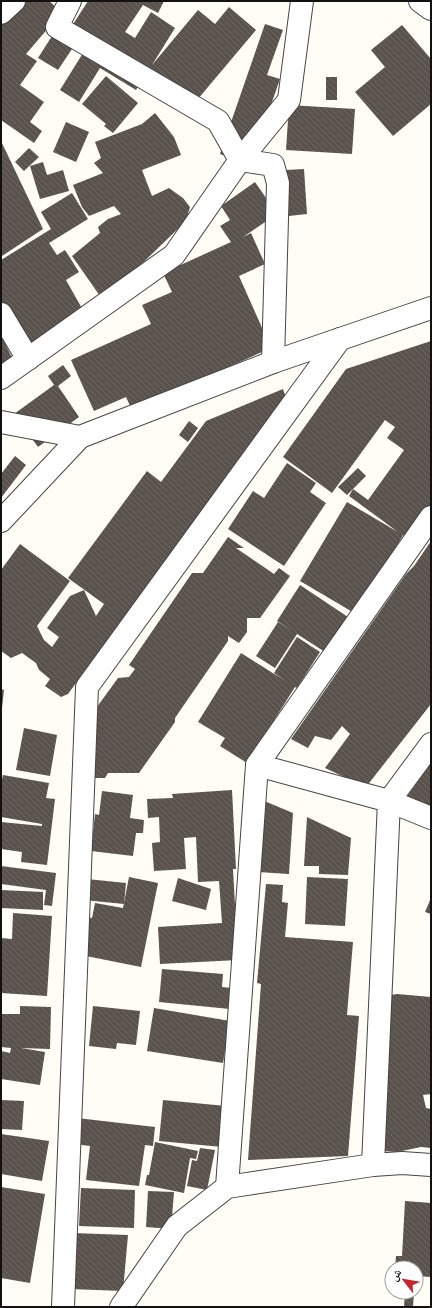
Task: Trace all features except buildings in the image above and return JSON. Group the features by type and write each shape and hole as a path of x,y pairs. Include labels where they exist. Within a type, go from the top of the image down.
{"street":[{"path":"1,13 14,1"},
{"path":"70,1 57,26 218,121 240,160"},
{"path":"1,378 174,255 240,160 289,100 302,1"},
{"path":"420,1 431,9"},
{"path":"240,160 273,165 278,183 274,362"},
{"path":"1,521 80,437 274,362 431,308"},
{"path":"1,314 28,359"},
{"path":"62,1307 87,687 340,339"},
{"path":"1,422 80,437"},
{"path":"227,1187 257,765 431,517"},
{"path":"373,1165 389,801 431,744"},
{"path":"257,765 389,801 431,818"},
{"path":"121,1307 177,1226 227,1187 373,1165 402,1163 431,1164"}]}
